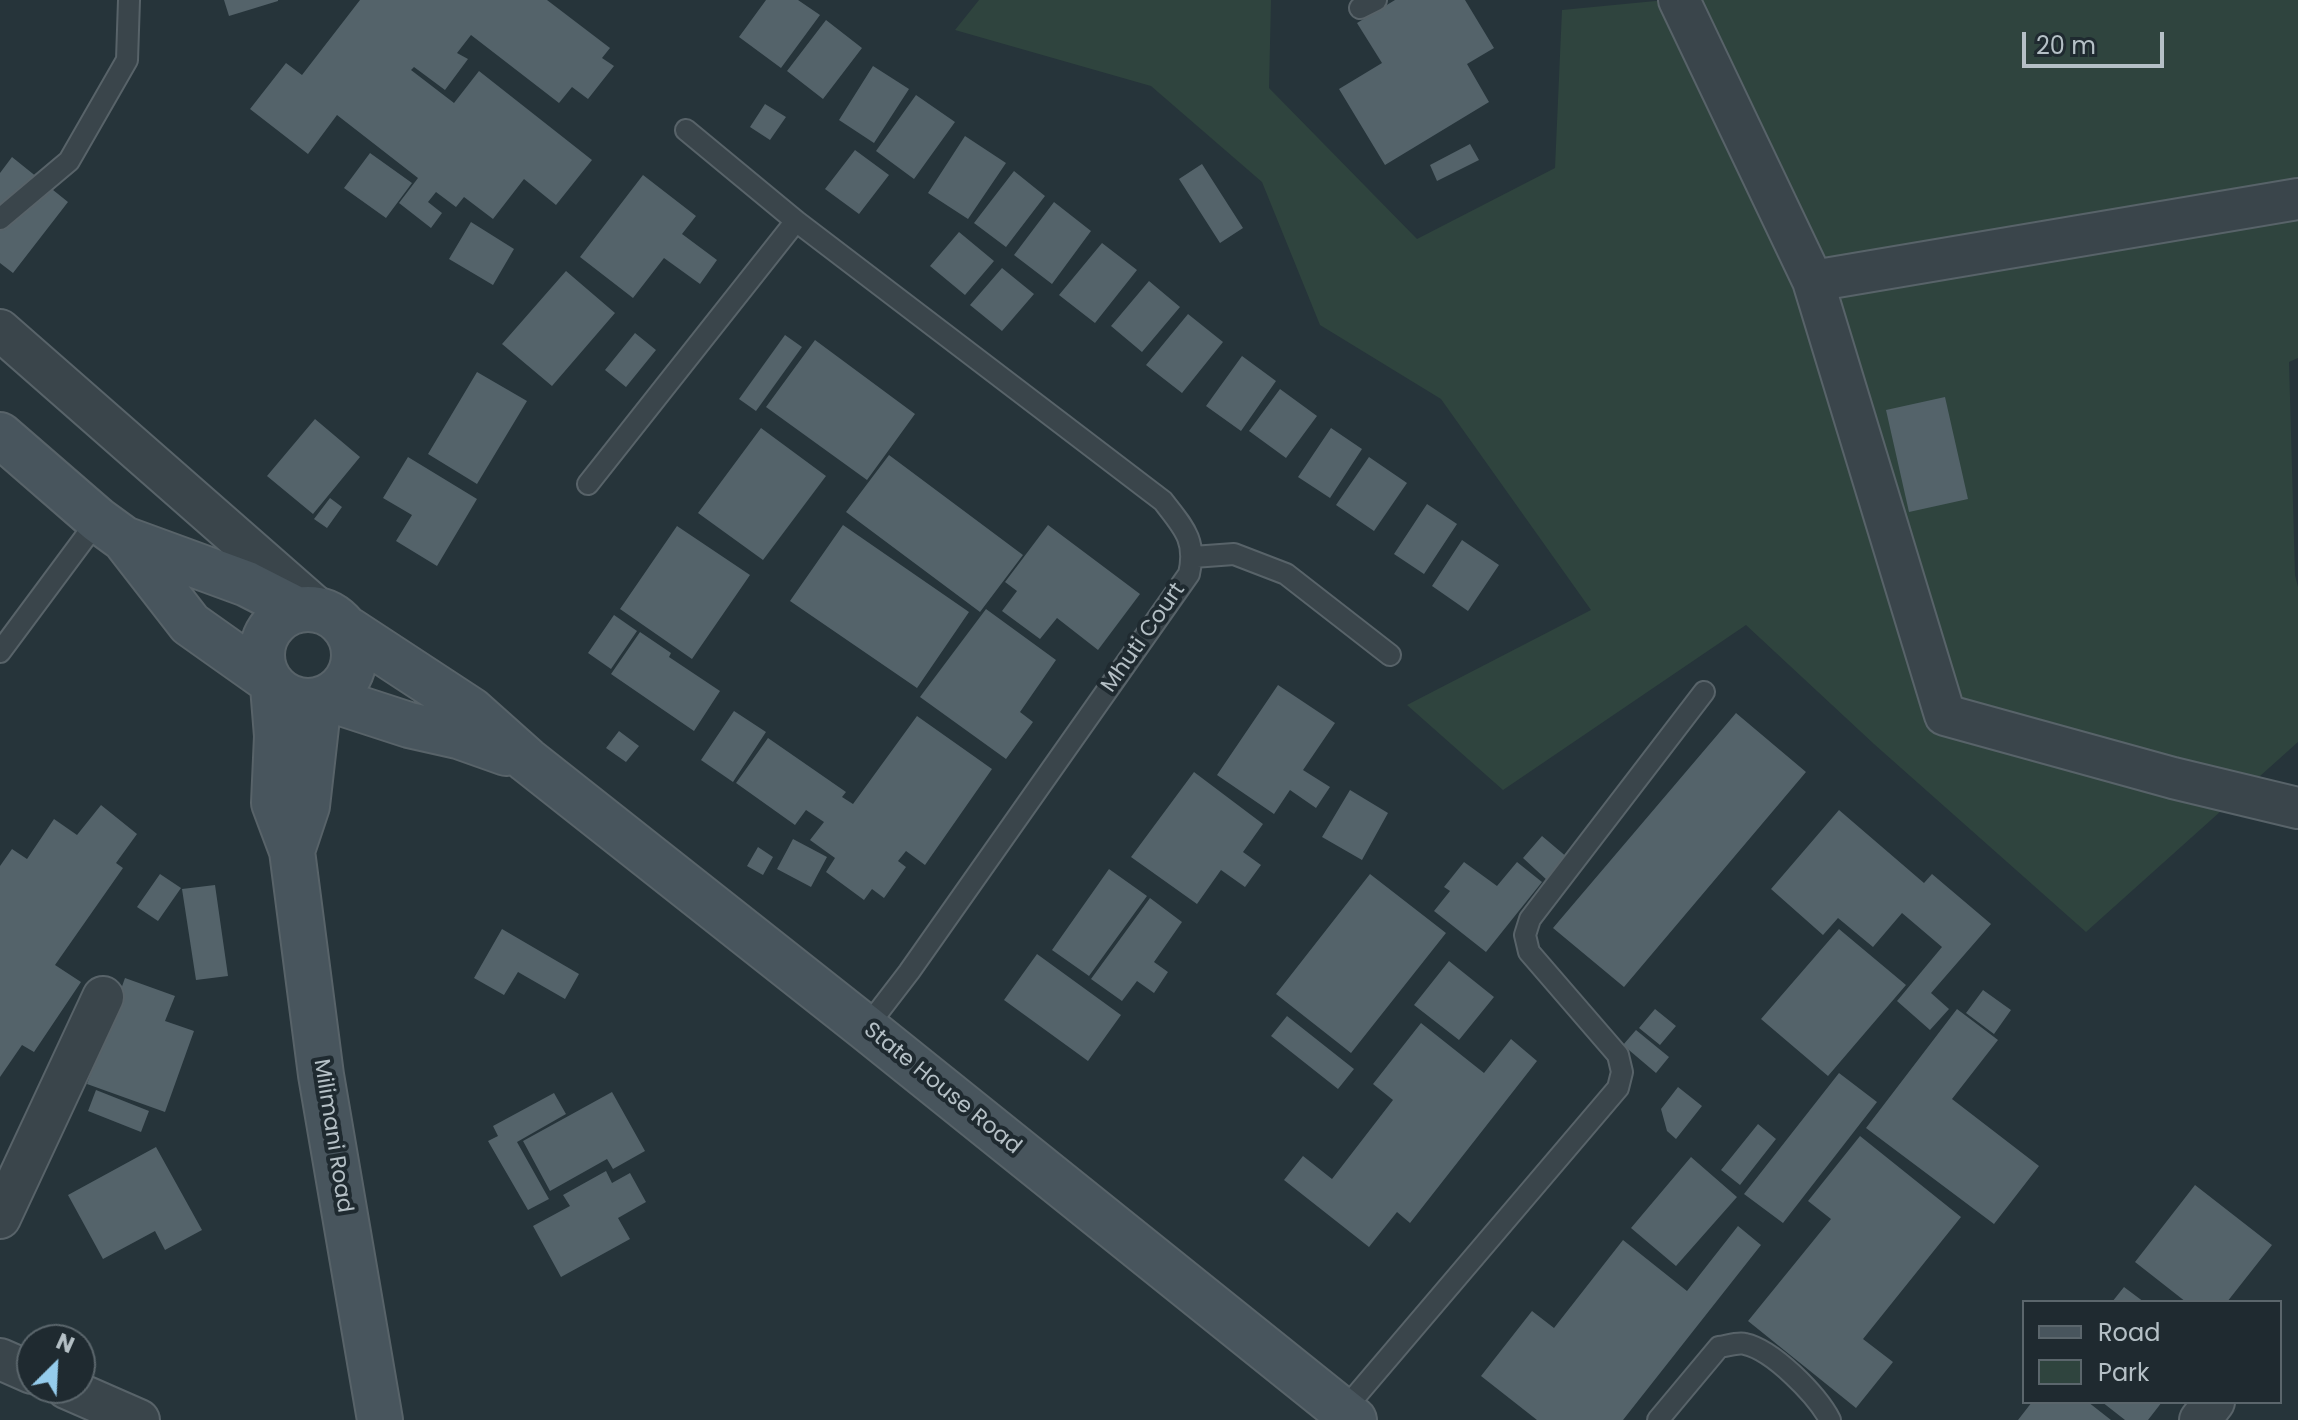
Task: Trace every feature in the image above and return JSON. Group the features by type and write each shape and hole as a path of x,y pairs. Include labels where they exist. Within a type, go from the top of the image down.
{"main road":[{"name":"State House Road","path":"0,435 111,530 190,624 271,683"},
{"name":"State House Road","path":"111,530 321,616 471,710 527,760 1349,1416"},
{"path":"282,615 321,616 354,645 355,662 350,677 340,690 322,699 302,700 286,696 271,683 261,652 264,638 282,615"},
{"name":"Milimani Road","path":"271,683 277,736 274,803 292,851 321,1075 380,1420"},
{"name":"State House Road","path":"322,699 458,736 527,760"},
{"name":"Milimani Road","path":"292,851 307,806 322,699"}],"street":[{"path":"1679,0 1813,281 1945,715 2173,778 2298,808"},
{"path":"1813,281 2298,199"},
{"path":"0,330 321,616"},
{"path":"0,1218 103,997"},
{"path":"96,1401 139,1420"},
{"path":"2200,1420 2212,1404"}],"lane":[{"path":"0,219 69,161 127,60 129,0"},
{"name":"Mhuti Court","path":"686,130 796,221 1163,501 1190,537 1193,557 1189,574 909,972 866,1028"},
{"path":"588,484 796,221"},
{"path":"0,652 111,530"},
{"path":"1193,557 1234,554 1286,574 1390,655"},
{"path":"1349,1416 1618,1088 1622,1072 1618,1055 1529,952 1525,935 1530,919 1704,692"},
{"path":"1658,1420 1719,1347 1744,1343 1770,1356 1811,1392 1830,1420"}],"green space":[{"path":"979,0 1271,0 1269,88 1417,239 1555,168 1562,10 1666,0 2298,0 2298,358 2289,362 2295,575 2298,587 2298,742 2086,932 1874,744 1746,625 1503,790 1407,705 1591,610 1441,399 1320,325 1262,182 1151,86 955,30"}],"building":[{"path":"224,0 278,0 278,1 229,16"},
{"path":"360,0 547,0 610,48 602,58 614,66 588,99 572,87 559,103 471,35 457,53 468,59 445,90 414,67 411,70 454,103 479,71 592,160 556,205 524,179 493,219 464,197 456,207 436,192 428,202 442,213 431,228 399,203 418,178 337,115 308,154 250,109 286,63 302,75"},
{"path":"766,0 798,0 820,15 781,68 739,37"},
{"path":"1395,0 1465,0 1494,48 1467,64 1489,102 1385,165 1339,89 1382,63 1357,23"},
{"path":"826,20 862,48 823,99 787,71"},
{"path":"873,66 909,89 874,143 839,120"},
{"path":"916,95 955,122 914,179 876,151"},
{"path":"765,104 786,117 770,140 750,127"},
{"path":"965,136 1006,163 968,219 928,193"},
{"path":"1470,144 1479,160 1437,181 1430,165"},
{"path":"855,150 889,175 859,214 825,189"},
{"path":"370,153 412,183 386,218 344,188"},
{"path":"12,157 68,202 13,273 0,263 0,173"},
{"path":"1202,164 1243,228 1220,243 1179,179"},
{"path":"1014,171 1045,196 1006,247 974,223"},
{"path":"643,175 696,216 682,234 717,260 700,284 664,258 633,298 580,257"},
{"path":"1054,202 1091,231 1052,284 1014,255"},
{"path":"471,222 514,249 493,285 449,259"},
{"path":"959,232 994,261 965,295 930,266"},
{"path":"1102,243 1137,270 1095,323 1059,295"},
{"path":"1002,268 1034,294 1002,331 970,305"},
{"path":"566,271 615,313 552,386 502,344"},
{"path":"1149,281 1180,307 1142,352 1111,326"},
{"path":"1188,314 1223,342 1182,393 1146,365"},
{"path":"635,333 656,350 626,387 605,370"},
{"path":"785,335 802,347 756,411 739,399"},
{"path":"815,340 915,414 867,480 766,407"},
{"path":"1242,356 1276,381 1241,431 1206,406"},
{"path":"477,372 527,401 477,484 428,454"},
{"path":"1280,389 1317,416 1286,458 1249,431"},
{"path":"1945,397 1968,499 1909,512 1886,410"},
{"path":"315,419 360,457 313,514 267,476"},
{"path":"761,428 826,476 763,560 698,513"},
{"path":"1331,428 1362,449 1330,498 1298,477"},
{"path":"889,455 1023,555 980,612 846,512"},
{"path":"408,457 477,499 437,566 396,541 412,515 383,498"},
{"path":"1369,457 1407,483 1374,531 1336,505"},
{"path":"330,498 342,507 327,528 314,519"},
{"path":"1427,504 1457,524 1424,574 1394,554"},
{"path":"843,525 969,612 917,688 790,601"},
{"path":"1048,525 1140,594 1098,650 1057,618 1040,639 1002,611 1017,591 1005,582"},
{"path":"677,526 750,575 692,659 620,609"},
{"path":"1462,540 1499,565 1468,611 1432,586"},
{"path":"986,609 1056,660 1020,712 1033,722 1006,759 920,697"},
{"path":"614,615 637,631 611,669 588,653"},
{"path":"640,632 671,653 669,657 720,691 694,731 611,674"},
{"path":"1278,685 1335,723 1303,770 1330,787 1316,808 1290,790 1274,814 1217,775"},
{"path":"734,711 766,732 733,782 701,760"},
{"path":"1736,713 1806,772 1624,987 1553,928"},
{"path":"917,716 992,769 925,865 906,851 898,861 906,867 884,898 872,889 864,900 826,872 835,858 810,840 824,822 806,810 795,825 736,783 768,738 846,792 842,797 853,804"},
{"path":"619,731 639,746 626,762 606,748"},
{"path":"1194,772 1263,824 1243,852 1261,865 1245,887 1221,870 1197,904 1131,857"},
{"path":"1350,790 1388,813 1362,860 1322,837"},
{"path":"101,805 137,834 116,863 123,868 55,965 81,982 34,1052 22,1045 0,1077 0,866 12,849 27,859 54,819 77,835"},
{"path":"1839,810 1924,883 1932,874 1991,924 1931,993 1949,1009 1930,1030 1897,1001 1942,947 1902,913 1873,947 1838,918 1823,935 1771,889"},
{"path":"1542,836 1568,858 1548,881 1523,858"},
{"path":"793,839 827,857 811,887 777,869"},
{"path":"758,847 773,857 763,875 747,866"},
{"path":"1464,862 1497,886 1517,862 1542,882 1486,952 1434,911 1450,891 1444,887"},
{"path":"1109,869 1147,896 1089,976 1052,950"},
{"path":"160,874 181,888 158,921 137,907"},
{"path":"1370,874 1446,933 1351,1053 1276,994"},
{"path":"215,885 228,976 196,980 182,889"},
{"path":"1150,898 1182,922 1154,962 1168,972 1154,993 1137,981 1122,1001 1091,979"},
{"path":"502,929 579,974 565,999 518,972 504,995 474,978"},
{"path":"1839,929 1906,985 1828,1076 1761,1019"},
{"path":"1037,954 1121,1015 1088,1061 1004,1000"},
{"path":"1449,961 1494,997 1459,1040 1414,1005"},
{"path":"125,978 175,996 165,1021 194,1031 165,1112 87,1084"},
{"path":"1983,990 2011,1010 1994,1034 1966,1013"},
{"path":"1655,1009 1676,1026 1660,1045 1639,1028"},
{"path":"1957,1009 1998,1040 1952,1099 2039,1166 1994,1224 1866,1128"},
{"path":"1287,1016 1354,1069 1338,1089 1271,1036"},
{"path":"1421,1023 1484,1073 1511,1039 1537,1061 1410,1223 1397,1212 1369,1247 1284,1180 1303,1156 1332,1179 1393,1100 1373,1084"},
{"path":"1636,1030 1669,1057 1656,1073 1623,1045"},
{"path":"1839,1073 1877,1102 1783,1223 1744,1194"},
{"path":"1678,1087 1702,1106 1676,1139 1667,1131 1661,1109"},
{"path":"96,1090 149,1111 141,1132 88,1111"},
{"path":"612,1092 645,1151 613,1169 607,1159 550,1191 523,1141"},
{"path":"554,1093 566,1114 517,1142 549,1199 528,1210 488,1141 498,1136 493,1126"},
{"path":"1758,1124 1776,1139 1740,1185 1721,1170"},
{"path":"1860,1136 1961,1217 1863,1339 1893,1362 1856,1408 1748,1321 1831,1219 1808,1201"},
{"path":"156,1147 202,1230 165,1250 155,1231 103,1259 68,1195"},
{"path":"1691,1157 1737,1197 1676,1266 1631,1228"},
{"path":"606,1171 612,1183 630,1173 646,1202 618,1218 630,1239 561,1277 533,1226 570,1206 563,1195"},
{"path":"2195,1185 2272,1245 2229,1300 2183,1300 2135,1262"},
{"path":"1738,1226 1761,1245 1623,1420 1537,1420 1481,1376 1532,1311 1554,1328 1623,1240 1687,1291"},
{"path":"2124,1287 2141,1300 2114,1300"},
{"path":"2030,1404 2091,1404 2111,1420 2018,1420"},
{"path":"2105,1404 2160,1404 2148,1420 2125,1420"}]}
